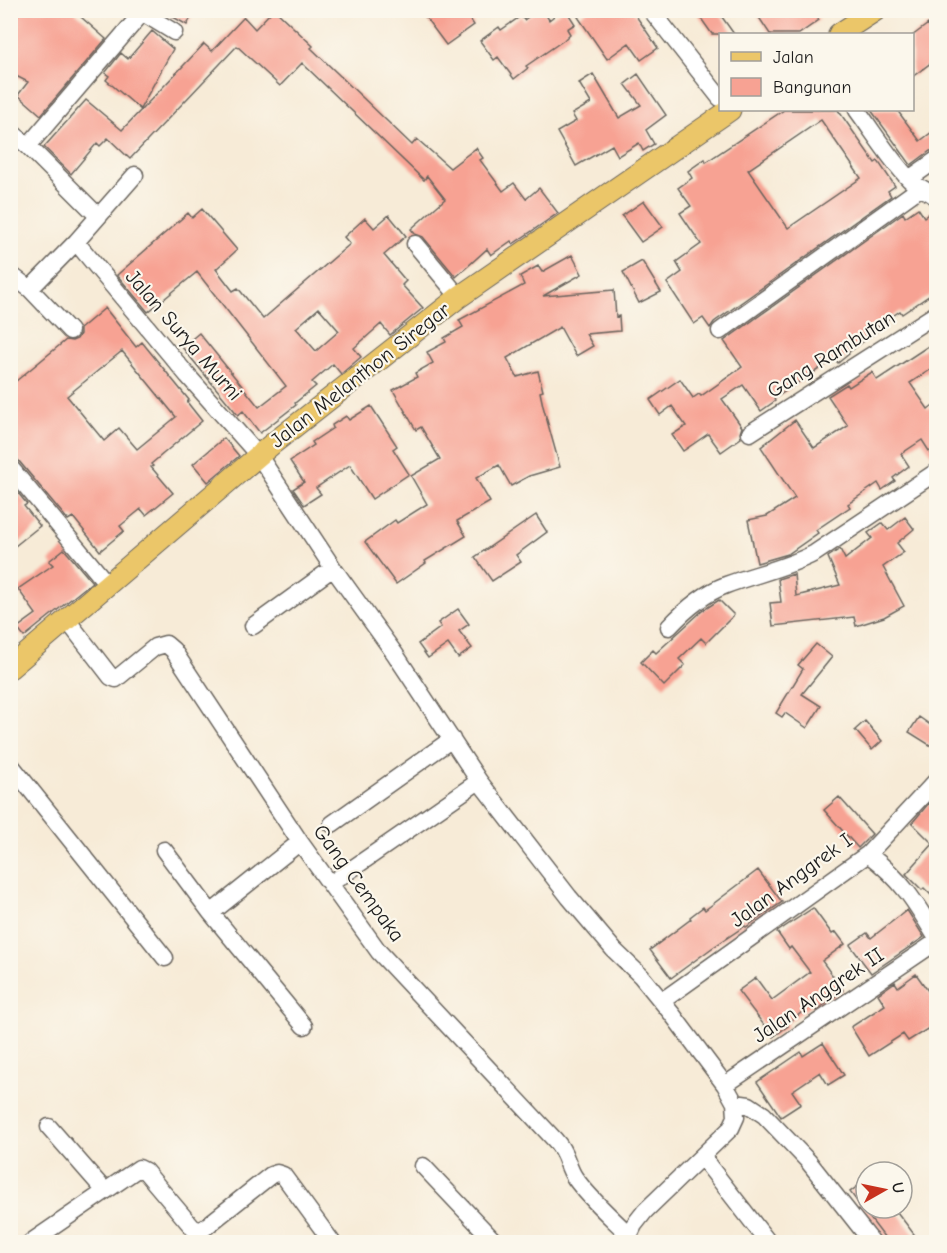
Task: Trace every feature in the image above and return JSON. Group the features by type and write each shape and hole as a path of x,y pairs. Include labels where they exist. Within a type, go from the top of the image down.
{"main road":[{"path":"841,33 876,10"},
{"name":"Jalan Melanthon Siregar","path":"10,668 259,456 459,297 729,111"}],"street":[{"path":"651,10 719,97"},
{"path":"28,146 140,12 174,32"},
{"path":"858,111 892,159 914,184 936,197"},
{"path":"10,131 98,216"},
{"path":"720,331 914,184 936,160"},
{"path":"30,289 135,175"},
{"name":"Jalan Surya Murni","path":"75,242 259,456 479,781 569,897 662,1001 735,1103"},
{"path":"415,244 459,297"},
{"path":"10,274 30,289 70,332"},
{"name":"Gang Rambutan","path":"750,432 936,314"},
{"path":"10,467 108,585"},
{"path":"669,627 685,612 718,589 802,560 815,553 936,472"},
{"path":"253,626 333,567"},
{"name":"Gang Cempaka","path":"67,620 111,677 116,679 121,678 155,647 166,644 173,650 300,842 379,952 555,1140 566,1154 574,1177 627,1238"},
{"path":"332,824 452,739"},
{"path":"10,764 165,958"},
{"path":"330,884 479,781"},
{"name":"Jalan Anggrek I","path":"662,1001 868,854 936,782"},
{"path":"211,913 300,842"},
{"path":"164,850 211,913 304,1026"},
{"path":"868,854 899,880 917,904 936,937"},
{"name":"Jalan Anggrek II","path":"724,1085 936,942"},
{"path":"627,1238 645,1211 731,1128 736,1117 735,1103 749,1105 764,1115 808,1161 872,1242"},
{"path":"48,1127 105,1191"},
{"path":"702,1157 768,1242"},
{"path":"423,1166 495,1242"},
{"path":"31,1242 139,1168 145,1171 197,1230 203,1228 271,1175 283,1174 332,1242"}],"building":[{"path":"20,10 73,10 106,39 41,115 18,95 28,82 10,73 10,28"},
{"path":"161,10 195,10 187,25"},
{"path":"273,10 313,46 311,48 412,145 417,139 450,168 476,148 483,158 480,160 503,191 514,183 526,199 539,188 558,213 513,244 511,241 491,255 487,249 456,277 423,237 415,234 411,229 445,199 427,176 424,180 302,63 280,86 237,46 130,159 108,138 100,146 97,143 71,174 44,147 86,100 122,130 204,44 212,51 244,17 255,29"},
{"path":"420,10 464,10 474,25 446,45"},
{"path":"538,10 543,10 549,20 562,10 566,10 575,24 567,29 570,34 564,40 526,66 528,68 514,79 498,57 494,60 480,41 499,27 501,30 521,16 524,20"},
{"path":"588,10 632,10 658,48 641,60 629,43 607,59 578,17"},
{"path":"695,10 717,10 733,33 712,34"},
{"path":"754,10 812,10 819,20 800,33 769,33"},
{"path":"928,24 936,36 936,59 914,76 914,34"},
{"path":"152,31 173,49 140,109 106,80 109,76 105,73 121,53 128,59"},
{"path":"593,74 619,118 641,105 625,84 638,74 666,115 646,130 654,144 643,151 639,143 618,156 612,145 576,166 557,132 576,121 572,114 591,103 579,83"},
{"path":"782,111 839,111 875,163 878,161 895,186 888,191 891,196 714,322 710,328 703,318 694,324 667,283 682,272 676,262 701,244 680,213 691,206 678,188 692,178 688,171 705,159 706,162","holes":["821,120 861,178 788,228 748,170"]},
{"path":"872,111 898,111 920,141 936,129 936,150 930,151 911,165"},
{"path":"644,201 663,227 641,242 622,216"},
{"path":"918,208 924,217 936,209 936,291 902,314 900,311 878,326 880,329 838,363 835,359 774,399 775,401 761,411 743,385 722,399 742,427 741,438 721,452 708,434 683,451 672,435 686,426 672,406 660,415 650,400 680,379 693,398 699,394 701,396 742,367 724,341 903,213 905,217"},
{"path":"202,209 237,250 216,269 233,291 238,288 263,319 350,244 344,237 365,218 374,228 389,215 406,236 384,255 406,281 402,285 423,308 390,335 381,324 354,348 361,357 341,374 333,364 312,382 316,386 295,403 296,405 260,433 243,411 238,415 182,347 199,333 259,407 286,386 197,272 148,312 117,275 188,213 192,218","holes":["319,308 339,331 316,351 296,328"]},
{"path":"572,255 582,274 543,296 614,290 616,317 619,316 620,331 586,334 593,346 576,356 560,327 507,358 517,377 538,371 543,391 540,392 543,406 560,467 529,476 511,486 499,465 476,478 490,502 457,521 466,536 425,561 426,563 396,584 365,542 395,520 397,523 427,504 411,476 440,459 421,427 416,430 393,390 417,377 415,373 433,363 427,352 446,342 444,338 463,327 459,320 524,285 520,276 538,266 542,272"},
{"path":"642,261 661,292 639,303 623,272"},
{"path":"105,308 136,347 142,342 189,400 187,402 202,421 151,464 153,466 151,467 173,493 146,515 141,509 120,526 124,531 100,551 73,517 68,520 18,460 10,457 10,386 66,340 77,339 80,329","holes":["122,351 176,417 137,449 119,428 104,441 67,396"]},
{"path":"936,341 936,366 910,383 928,409 936,403 936,462 922,440 901,454 909,466 893,478 895,481 882,490 878,483 848,504 850,507 816,530 818,533 788,554 757,563 748,520 767,516 795,498 761,447 795,420 814,448 848,426 828,396 847,384 849,387 872,372 877,380"},
{"path":"371,406 397,446 393,449 409,474 372,499 350,465 316,488 321,494 304,505 293,489 304,482 290,461 314,445 312,442 333,428 332,425 346,416 349,420"},
{"path":"224,438 239,456 208,482 193,464"},
{"path":"14,488 27,504 24,506 40,526 10,550 10,490"},
{"path":"536,515 547,532 516,555 521,562 492,581 475,557"},
{"path":"905,517 914,529 897,543 904,552 883,567 904,606 884,617 856,626 854,617 773,626 770,603 781,602 778,579 794,574 796,596 840,585 828,557 840,549 845,559 872,538 868,533 882,523 888,530"},
{"path":"64,549 92,582 24,637 17,628 36,614 18,589 53,565 49,561"},
{"path":"719,600 734,615 706,643 701,638 679,659 685,665 664,686 641,662 653,650 656,653 702,611"},
{"path":"458,609 469,624 459,631 472,648 458,658 448,644 428,658 418,644 441,627 438,623"},
{"path":"816,644 832,657 802,694 821,706 807,728 785,713 782,717 776,713 803,669 798,665"},
{"path":"919,717 936,729 936,749 909,732"},
{"path":"865,721 882,741 872,750 855,730"},
{"path":"839,797 872,834 858,848 824,810"},
{"path":"929,803 936,810 936,900 906,874 933,844 912,823"},
{"path":"758,870 782,902 671,978 650,950 703,907 705,910"},
{"path":"813,908 832,934 836,932 845,944 822,961 843,990 816,1011 812,1005 786,1024 788,1026 773,1037 738,991 756,978 772,1000 810,972 777,932"},
{"path":"907,910 924,937 871,973 850,945 867,933 871,938"},
{"path":"916,974 936,1002 936,1038 929,1028 908,1041 903,1034 869,1056 851,1027 885,1005 878,994 895,982 898,987"},
{"path":"823,1043 844,1075 828,1085 820,1072 792,1091 801,1104 781,1117 757,1082 801,1052 803,1056"},
{"path":"871,1220 903,1220 920,1242 888,1242"}]}
